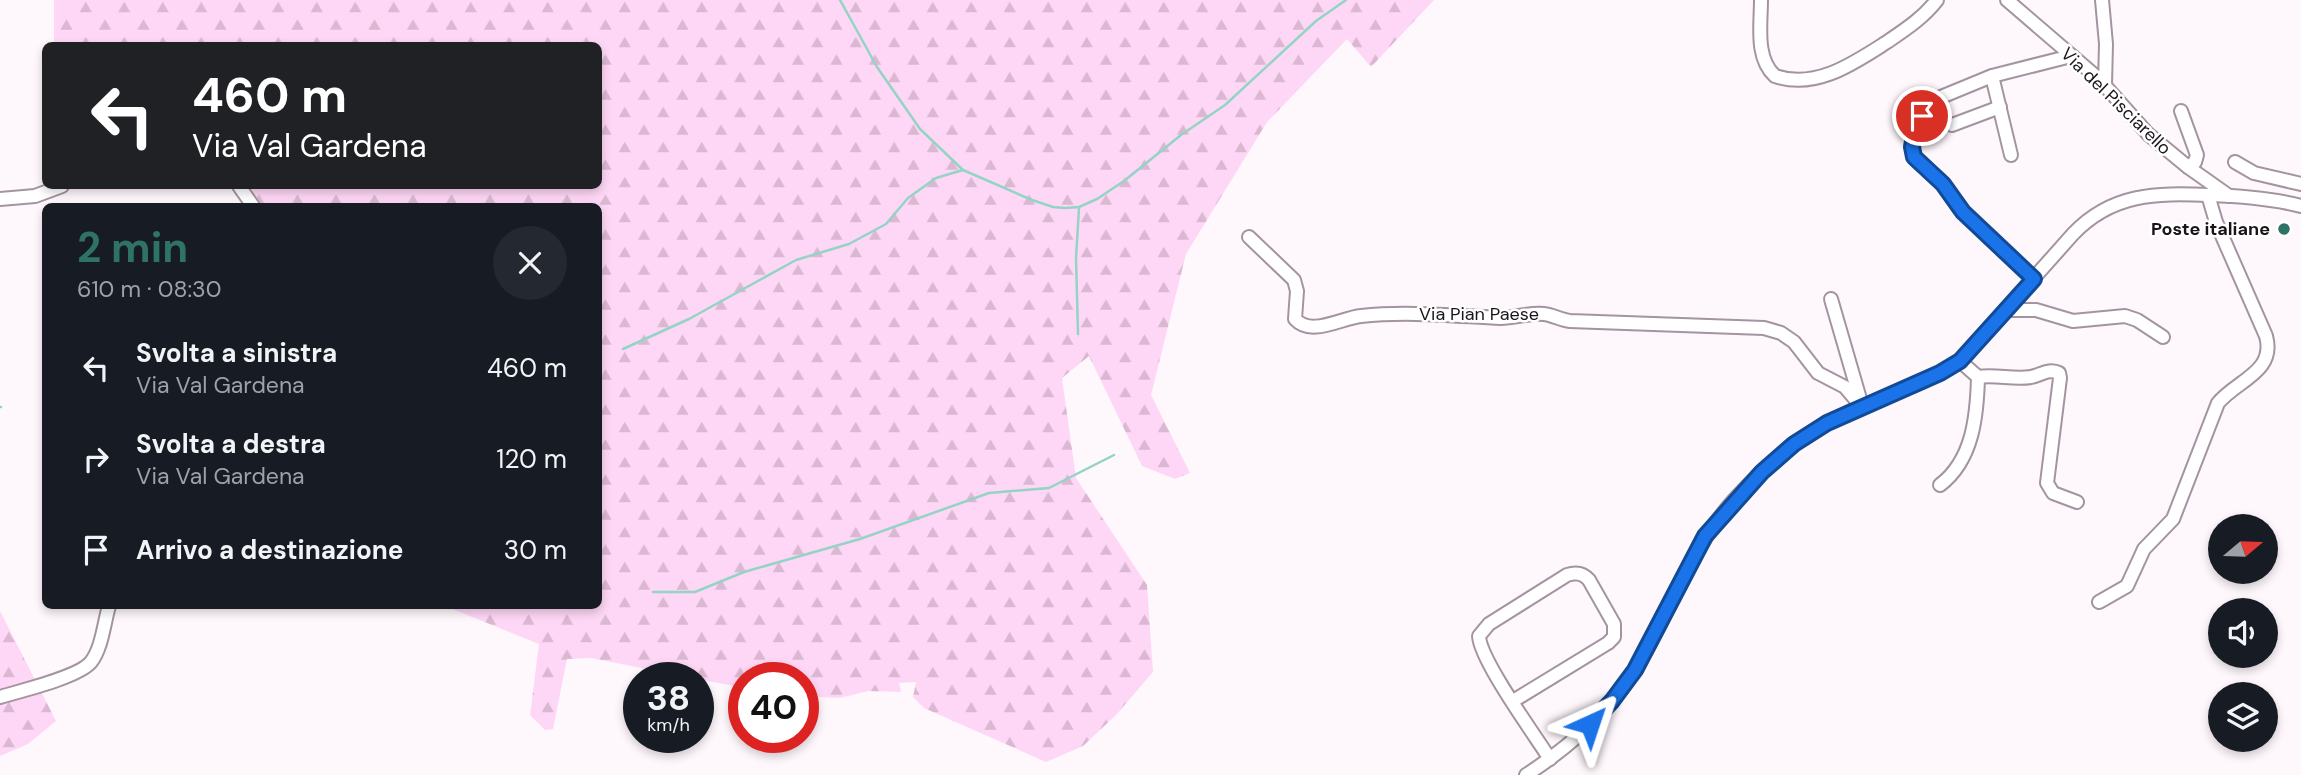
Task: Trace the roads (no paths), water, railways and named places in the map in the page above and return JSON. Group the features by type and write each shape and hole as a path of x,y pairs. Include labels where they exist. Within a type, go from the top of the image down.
{"street":[{"path":"1761,0 1761,43 1766,64 1779,77 1804,79 1829,74 1862,58 1911,26 1937,0"},
{"name":"Via del Pisciarello","path":"2007,0 2105,85 2143,130 2188,167 2230,196"},
{"path":"2102,0 2106,49 2105,85"},
{"path":"2034,279 1963,212 1943,184 1918,162 1912,147 1916,125 1933,103 1945,95 1992,76 2071,56"},
{"path":"1992,76 2011,156"},
{"path":"1952,125 2000,107"},
{"path":"2182,111 2197,155 2195,162 2188,167"},
{"path":"2235,162 2254,173 2301,184"},
{"path":"0,199 35,196 54,189"},
{"path":"1527,775 1590,724 1630,677 1698,548 1735,500 1766,468 1794,444 1827,423 1940,373 1960,361 2077,230 2108,208 2152,195 2230,196 2301,206"},
{"path":"2099,602 2120,592 2130,582 2147,546 2172,519 2217,406 2227,393 2261,368 2267,355 2268,344 2264,332 2216,222 2208,195"},
{"name":"Via Pian Paese","path":"1249,237 1294,281 1297,291 1295,319 1305,326 1317,327 1357,316 1387,314 1508,318 1543,314 1570,321 1764,328 1790,338 1800,347 1818,373 1845,387 1861,407"},
{"path":"1831,299 1861,407"},
{"path":"2006,310 2036,310 2074,321 2125,316 2137,320 2163,337"},
{"path":"1960,361 1978,377 2029,377 2052,370 2059,373 2047,482 2053,493 2077,502"},
{"path":"1940,485 1956,471 1972,431 1977,411 1978,377"},
{"path":"1513,701 1614,637 1614,624 1589,579 1583,575 1567,575 1480,632 1481,648 1513,701 1550,759"},
{"path":"0,697 52,681 87,666 96,651 108,609"}],"waterway":[{"path":"840,0 877,67 920,129 963,170 1032,200 1065,208 1079,207 1097,199 1124,181 1181,135 1225,105 1316,21 1346,0"},
{"path":"623,349 689,319 796,260 849,244 886,224 908,198 936,178 963,170"},
{"path":"1078,334 1076,258 1079,208"},
{"path":"653,592 695,592 744,572 860,539 989,493 1049,488 1114,455"}],"place":[{"name":"Poste italiane","path":"2284,229"}]}
